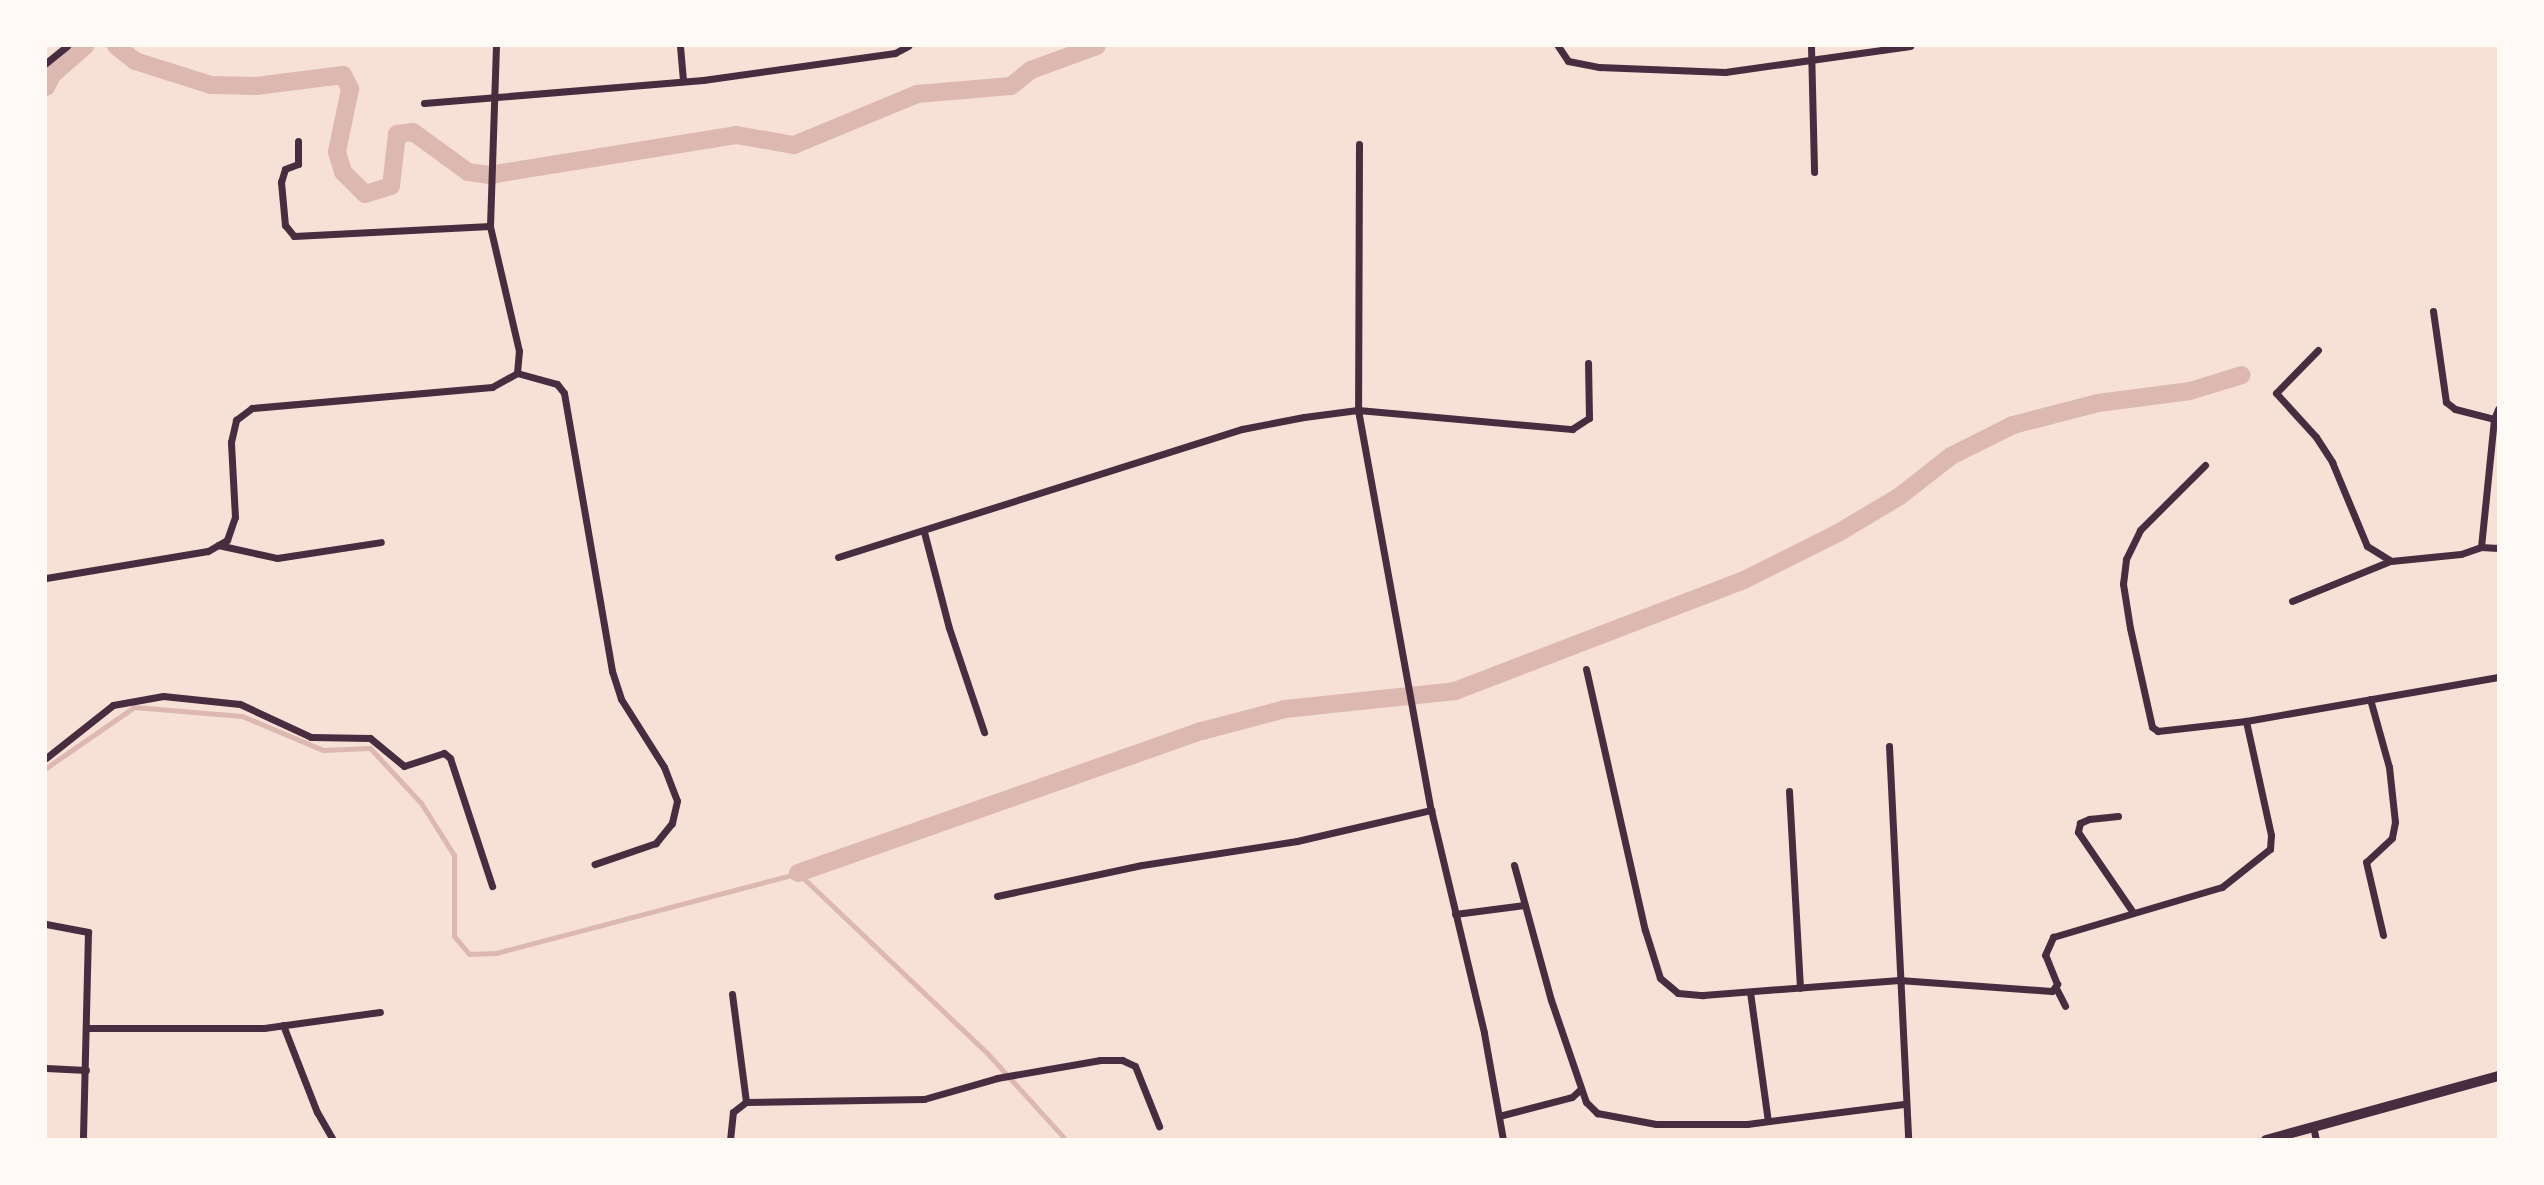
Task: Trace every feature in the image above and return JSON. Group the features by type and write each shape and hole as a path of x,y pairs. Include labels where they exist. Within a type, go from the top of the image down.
{"main road":[{"path":"2266,1139 2498,1076"}],"street":[{"path":"46,63 66,46"},
{"path":"496,46 490,226 519,351 517,373"},
{"path":"680,46 684,81"},
{"path":"424,103 684,81 895,53 908,46"},
{"path":"1558,46 1568,61 1599,68 1725,72 1910,46"},
{"path":"1811,46 1814,172"},
{"path":"298,141 298,164 285,169 281,182 285,225 295,236 490,226"},
{"path":"1359,144 1358,410 1431,810 1503,1139"},
{"path":"2433,311 2446,402 2455,409 2494,419"},
{"path":"2318,350 2276,393 2316,437 2333,462 2367,546 2391,561"},
{"path":"838,557 924,532 989,506 1133,467 1242,429 1358,410 1572,429 1589,418 1588,363"},
{"path":"46,578 208,551 227,540 235,517 230,442 236,420 253,408 492,387 517,373 557,384 564,393 612,671 621,699 664,767 677,801 672,822 656,843 595,864"},
{"path":"2481,547 2494,419 2498,409"},
{"path":"2205,465 2140,530 2130,549 2123,584 2152,727 2158,731 2246,721 2498,677"},
{"path":"924,532 948,628 984,732"},
{"path":"218,545 277,558 382,542"},
{"path":"2292,601 2391,561 2481,547 2498,548"},
{"path":"1586,669 1628,864 1660,978 1678,993 1749,992 1899,980 2052,991 2056,988"},
{"path":"46,758 113,705 163,696 240,704 311,737 370,738 404,766 444,753 450,758 492,886"},
{"path":"2370,699 2389,767 2395,822 2392,838 2365,862 2383,935"},
{"path":"2065,1006 2045,955 2053,937 2133,911 2222,887 2270,849 2271,835 2246,721"},
{"path":"1889,746 1904,1104 1908,1139"},
{"path":"1789,791 1800,988"},
{"path":"997,896 1142,865 1297,841 1431,810"},
{"path":"2118,816 2088,818 2080,823 2078,832 2133,911"},
{"path":"1514,865 1581,1089 1586,1102 1597,1113 1617,1119 1669,1124 1768,1121 1904,1104"},
{"path":"1455,914 1524,905"},
{"path":"46,924 88,932 83,1139"},
{"path":"1749,992 1768,1121"},
{"path":"732,994 746,1102"},
{"path":"87,1028 169,1031 283,1025 380,1012"},
{"path":"283,1025 317,1112 333,1139"},
{"path":"730,1139 733,1112 746,1102 896,1102 960,1090 1021,1073 1122,1060 1135,1066 1141,1076 1159,1126"},
{"path":"46,1068 86,1070"},
{"path":"1499,1116 1572,1097 1581,1089"},
{"path":"2313,1125 2316,1139"}],"waterway":[{"path":"46,87 53,74 85,46"},
{"path":"116,46 135,61 211,85 256,86 343,75 350,89 337,152 343,172 365,194 391,186 397,134 413,132 468,172 489,175 736,135 794,145 917,94 1011,86 1031,70 1097,46"},
{"path":"798,873 1202,731 1285,709 1455,691 1744,580 1838,533 1900,496 1951,456 2013,425 2098,403 2190,391 2242,375"},
{"path":"46,768 134,707 242,716 323,750 370,748 421,803 454,855 454,936 469,954 496,953 798,873 988,1054 1066,1140"}]}
